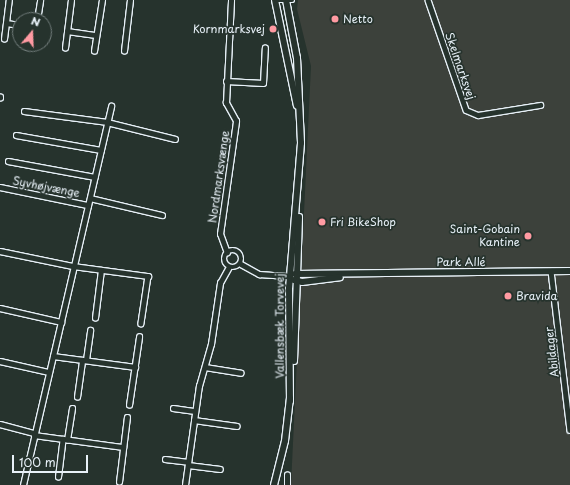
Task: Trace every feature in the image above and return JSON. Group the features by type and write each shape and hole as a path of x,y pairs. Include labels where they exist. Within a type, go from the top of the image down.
{"street":[{"path":"4,39 9,0"},
{"path":"38,12 40,0"},
{"path":"65,48 71,0"},
{"path":"94,51 102,0"},
{"path":"124,52 130,0"},
{"name":"Nordmarksvænge","path":"229,267 224,261 227,252 220,234 236,121 226,103 231,0"},
{"name":"Vallensbæk Torvevej","path":"275,0 290,83 299,111"},
{"path":"278,0 288,0"},
{"name":"Vallensbæk Torvevej","path":"274,485 285,441 290,401 298,282 299,111 297,58 288,0"},
{"name":"Skelmarksvej","path":"428,0 466,110 478,115 540,105"},
{"path":"6,23 12,24"},
{"path":"67,31 96,34"},
{"path":"226,81 263,83 265,48"},
{"name":"Syvhøjvænge","path":"23,485 73,266 112,106"},
{"path":"24,111 107,122 175,139"},
{"path":"16,135 101,150"},
{"name":"Syvhøjvænge","path":"8,161 94,177"},
{"name":"Syvhøjvænge","path":"0,187 88,205"},
{"name":"Syvhøjvænge","path":"90,198 162,215"},
{"name":"Vallensbæk Torvevej","path":"290,401 290,276 298,203"},
{"path":"0,251 73,266 148,276 141,323"},
{"path":"227,252 239,252 241,264"},
{"path":"185,485 195,411 205,367 220,283 229,267 241,264 259,274 290,276 298,282"},
{"path":"95,318 101,270"},
{"name":"Abildager","path":"551,271 570,430"},
{"name":"Park Allé","path":"290,276 298,272 353,275 570,271"},
{"name":"Park Allé","path":"298,282 353,275"},
{"path":"0,308 61,322"},
{"path":"77,397 90,330"},
{"path":"129,405 139,337"},
{"path":"53,356 135,367"},
{"path":"0,361 49,372"},
{"path":"205,367 241,373"},
{"path":"58,476 72,408"},
{"path":"173,408 195,411"},
{"path":"119,482 127,417"},
{"path":"194,420 237,426"},
{"path":"0,424 34,434 123,447"},
{"path":"165,459 220,469"},
{"path":"287,475 287,485"}],"shaded area":[{"path":"298,0 570,0 570,485 291,485 311,66 297,9"}],"place":[{"name":"Netto","path":"335,19"},
{"name":"Kornmarksvej","path":"273,29"},
{"name":"Fri BikeShop","path":"322,222"},
{"name":"Saint-Gobain Kantine","path":"528,236"},
{"name":"Bravida","path":"508,296"}]}
